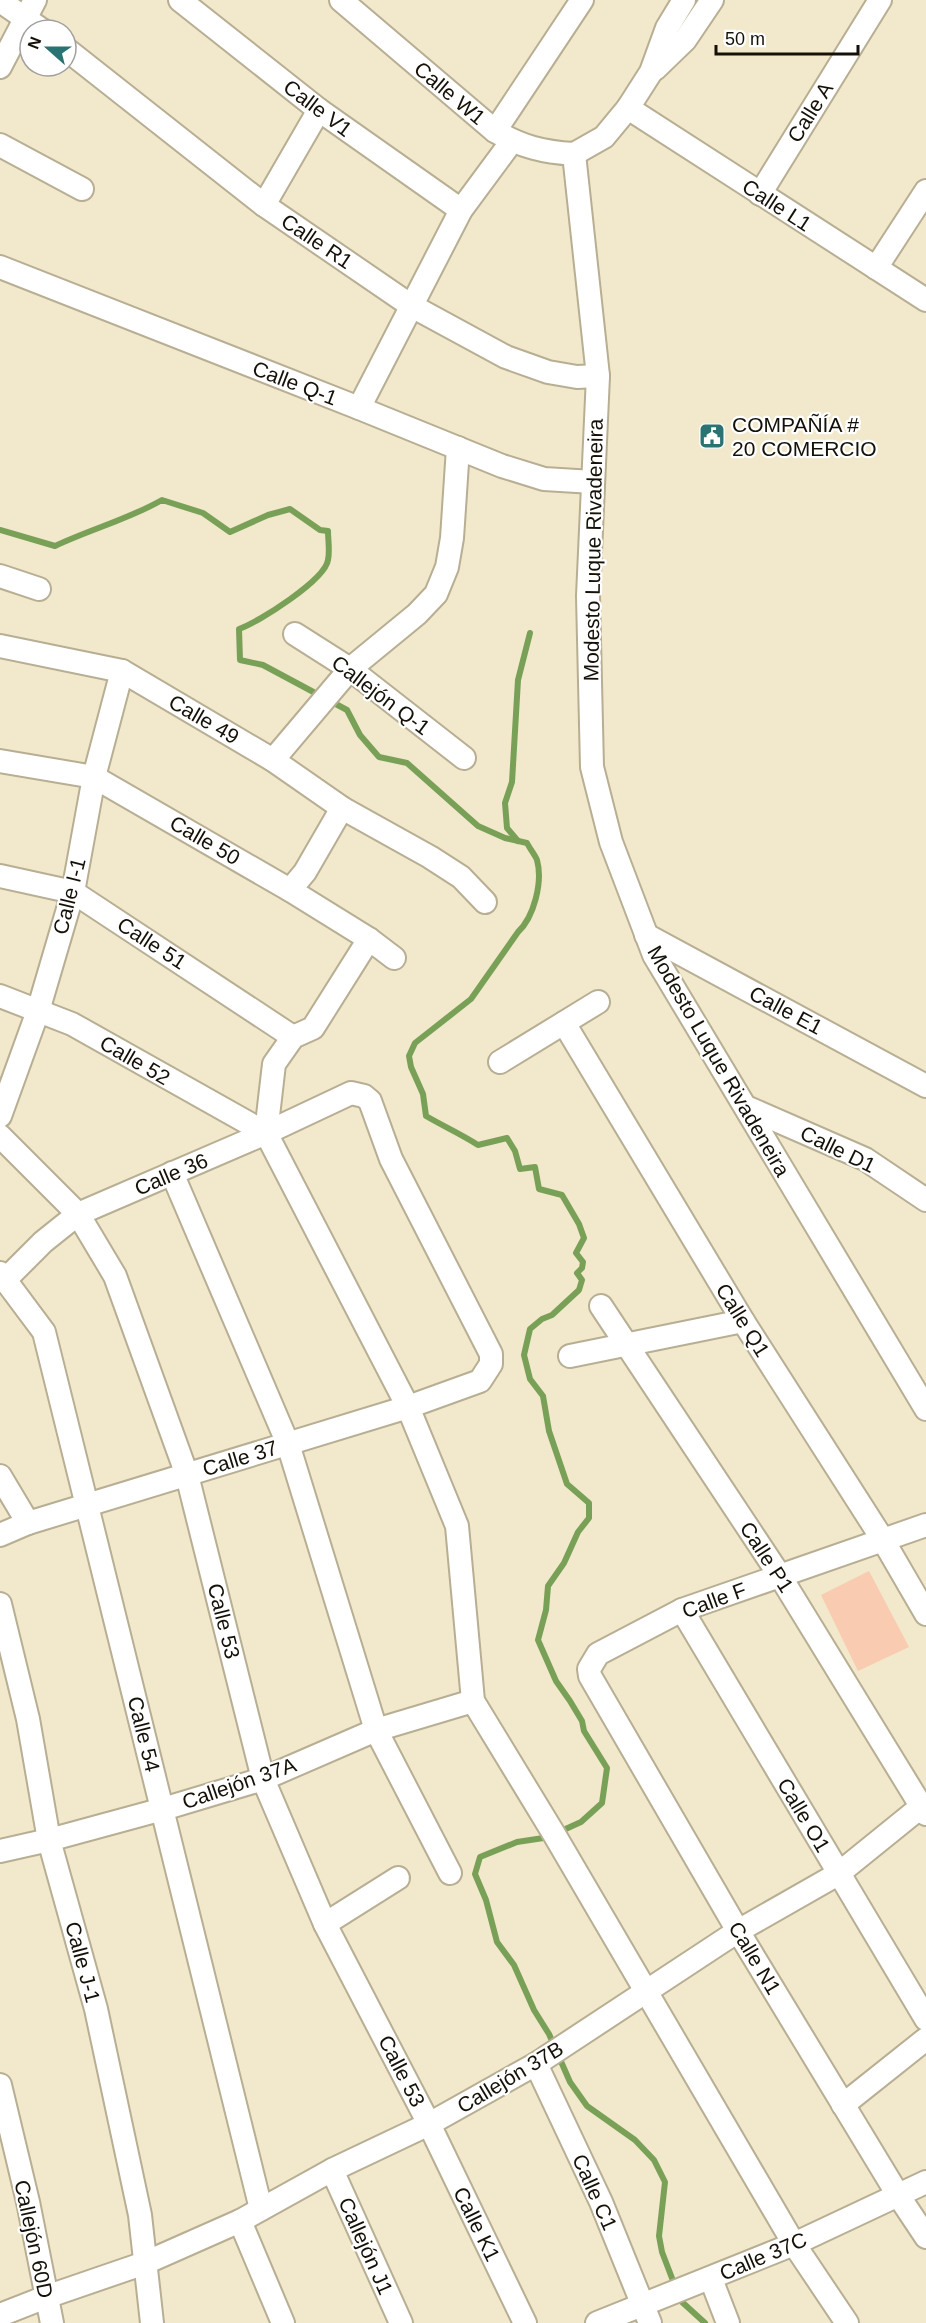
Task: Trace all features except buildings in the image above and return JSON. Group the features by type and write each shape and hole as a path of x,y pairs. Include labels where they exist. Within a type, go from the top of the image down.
{"street":[{"name":"Calle V1","path":"180,0 319,110 460,210"},
{"name":"Calle W1","path":"341,0 504,136 543,152 574,154"},
{"path":"360,408 410,305 460,210 582,0"},
{"path":"574,154 604,137 628,108 651,72 667,28 684,0"},
{"path":"651,72 685,40 712,0"},
{"name":"Calle A","path":"760,194 880,0"},
{"path":"0,1 34,16 0,67"},
{"name":"Calle R1","path":"78,58 264,205 410,305 506,357 548,372 577,377 598,376"},
{"name":"Calle L1","path":"628,108 926,300"},
{"path":"264,205 319,110"},
{"path":"0,145 82,189"},
{"name":"Modesto Luque Rivadeneira","path":"574,154 598,376 588,596 592,767 611,842 654,955 926,1409"},
{"path":"876,267 926,191"},
{"name":"Calle Q-1","path":"0,267 502,466 544,479 593,482"},
{"path":"273,759 350,669 417,615 436,594 447,567 452,538 459,448"},
{"path":"0,576 39,589"},
{"name":"Callejón Q-1","path":"295,634 350,669 464,758"},
{"name":"Calle 49","path":"0,646 122,671 273,759 342,808 430,857 461,877 485,902"},
{"name":"Calle I-1","path":"0,1116 38,1011 73,892 94,777 122,671"},
{"name":"Calle 50","path":"0,761 94,777 290,890 369,939 394,958"},
{"path":"290,890 305,872 342,808"},
{"name":"Calle 51","path":"0,876 73,892 293,1037"},
{"name":"Calle E1","path":"646,935 926,1086"},
{"path":"369,939 313,1028 293,1037 274,1064 266,1133 408,1407 457,1526 473,1701 554,1834 794,2244 847,2323"},
{"name":"Calle 52","path":"0,996 72,1024 266,1133"},
{"path":"500,1062 598,1002"},
{"name":"Calle Q1","path":"564,1023 742,1321 882,1540 926,1614"},
{"name":"Calle 36","path":"3,1276 78,1214 351,1094 364,1096 370,1101 391,1159 491,1354 491,1364 480,1381"},
{"name":"Calle D1","path":"746,1107 865,1159 926,1200"},
{"name":"Calle 53","path":"0,1136 78,1214 115,1276 187,1474 263,1779 325,1924 429,2124"},
{"path":"172,1173 288,1444 376,1730 450,1873"},
{"name":"Calle 54","path":"3,1276 44,1332 261,2209"},
{"name":"Calle P1","path":"601,1306 780,1576 924,1810"},
{"path":"570,1356 742,1321"},
{"name":"Calle 37","path":"0,1535 28,1523 408,1407 480,1381"},
{"path":"0,1476 28,1523"},
{"name":"Calle F","path":"590,1676 589,1669 598,1654 682,1610 926,1525"},
{"name":"Calle J-1","path":"0,1604 28,1719 49,1840 96,2009 140,2215 153,2323"},
{"name":"Calle O1","path":"682,1610 926,2019"},
{"name":"Calle N1","path":"590,1676 738,1931 898,2195 926,2237"},
{"name":"Callejón 37A","path":"0,1851 163,1809 263,1779 376,1730 473,1701"},
{"name":"Callejón 37B","path":"0,2315 46,2296 145,2263 240,2221 332,2170 429,2124 536,2064 738,1931 838,1874 924,1810"},
{"path":"325,1924 398,1878"},
{"path":"843,2105 926,2039"},
{"name":"Calle C1","path":"536,2064 601,2202 646,2313"},
{"name":"Callejón 60D","path":"0,2085 28,2202 52,2323"},
{"name":"Calle K1","path":"429,2124 525,2323"},
{"name":"Callejón J1","path":"332,2170 401,2323"},
{"name":"Calle 37C","path":"597,2323 646,2313 711,2279 794,2244 926,2182"},
{"path":"240,2221 283,2323"},
{"path":"711,2279 729,2323"}],"shaded area":[{"path":"869,1571 909,1647 858,1671 821,1595"}],"waterway":[{"path":"0,530 55,546 162,500 203,513 230,532 268,515 290,509 320,530 328,531 328,560 316,578 275,609 239,629 240,660 263,665 347,710 360,735 379,757 407,763 478,826 505,838 527,843 537,860 539,878 536,899 524,926 471,999 415,1043 409,1056 411,1067 423,1094 426,1116 478,1145 507,1138 515,1151 520,1169 535,1167 539,1189 562,1195 579,1224 584,1238 576,1253 583,1262 582,1268 577,1273 582,1280 579,1290 552,1315 542,1319 530,1329 524,1355 530,1379 543,1396 549,1431 567,1484 589,1503 589,1518 578,1532 564,1563 548,1586 546,1610 538,1640 556,1681 582,1721 584,1731 607,1768 602,1803 581,1822 559,1832"},
{"path":"518,841 507,828 505,803 512,782 518,680 530,633"},
{"path":"550,1837 517,1842 480,1857 475,1874 486,1900 497,1942 514,1965 570,2082 587,2106 635,2140 654,2160 665,2182 659,2236 662,2252 675,2286"},
{"path":"679,2295 682,2302 705,2323"}],"place":[{"name":"COMPAÑÍA # 20 COMERCIO","path":"712,436"}]}
